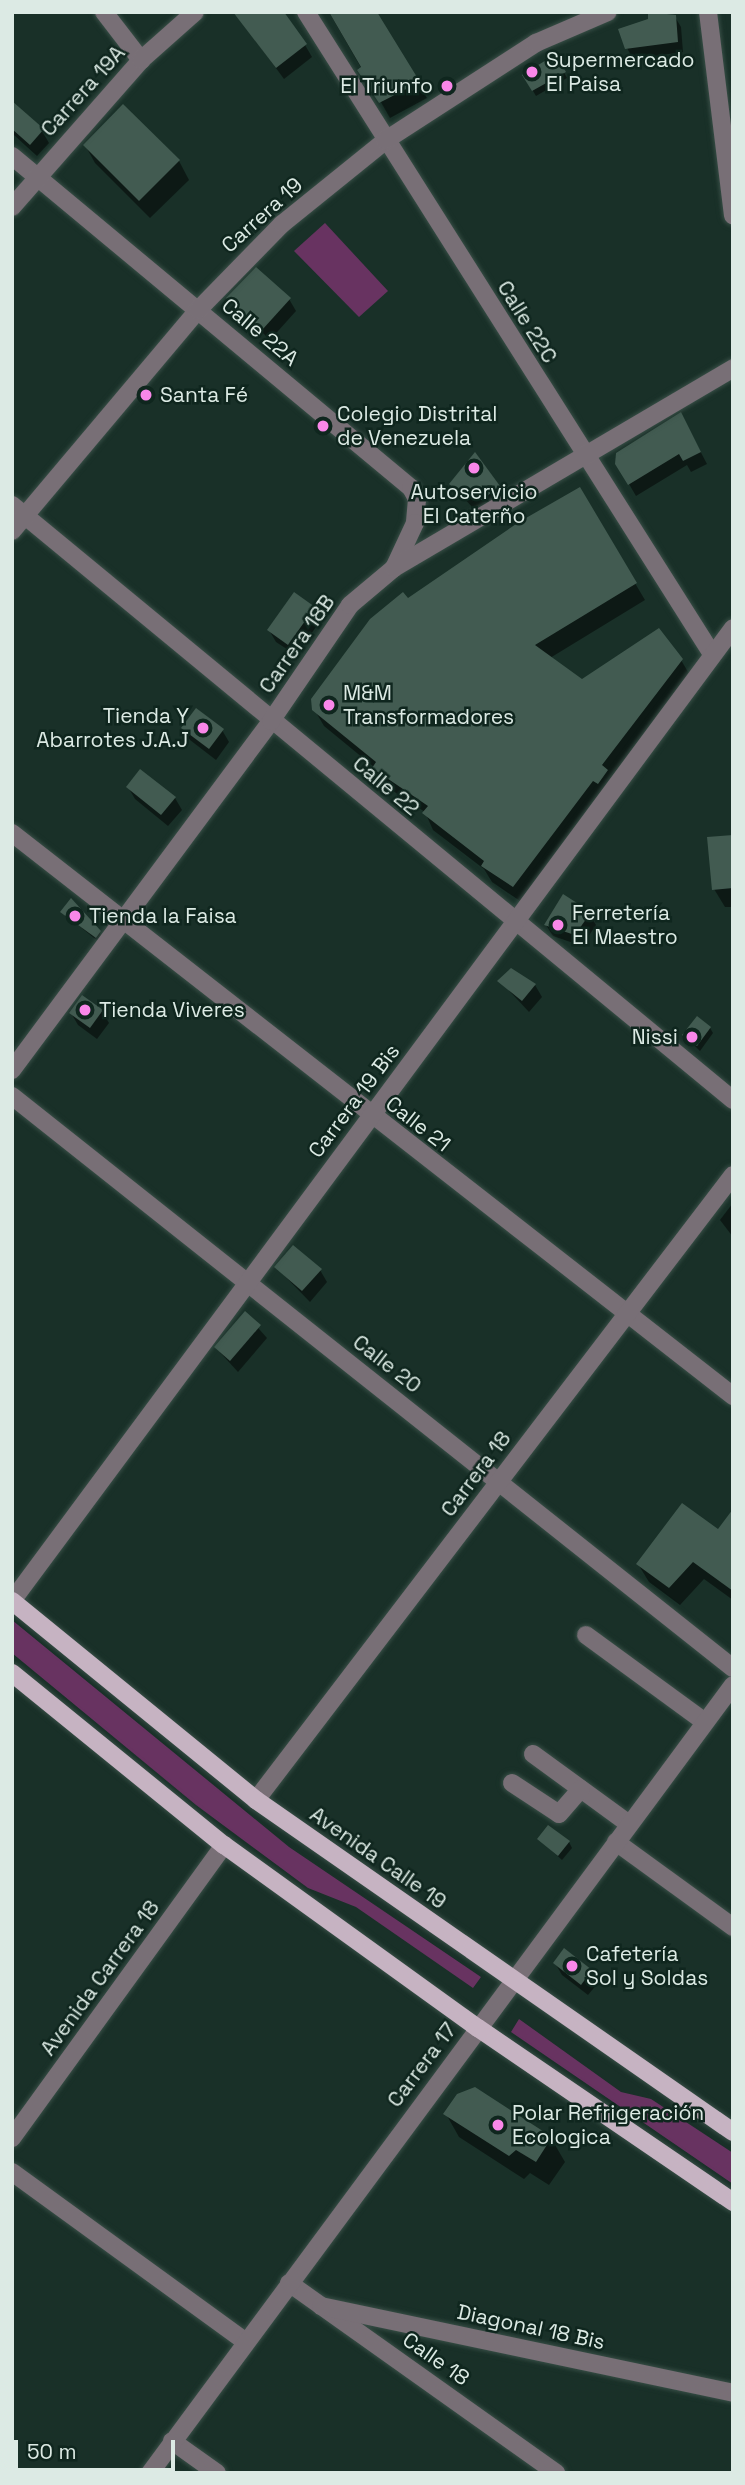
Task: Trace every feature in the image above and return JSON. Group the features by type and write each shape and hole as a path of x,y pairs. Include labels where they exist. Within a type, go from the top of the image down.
{"main road":[{"name":"Avenida Calle 19","path":"12,1601 256,1800 733,2132"},
{"path":"12,1673 224,1845 478,2028 733,2202"}],"street":[{"path":"104,12 141,60"},
{"name":"Carrera 19A","path":"12,207 141,60 195,12"},
{"name":"Calle 22C","path":"306,12 585,458 712,654"},
{"name":"Carrera 19","path":"12,531 27,517 198,310 282,224 386,140 536,43 608,12"},
{"path":"708,12 733,215"},
{"name":"Calle 22A","path":"12,156 411,488 417,499 415,523 394,568"},
{"name":"Carrera 18B","path":"12,1070 271,721 350,606 394,568 585,458 733,368"},
{"name":"Calle 22","path":"12,505 514,922 733,1100"},
{"name":"Carrera 19 Bis","path":"12,1601 728,634"},
{"name":"Calle 21","path":"12,834 733,1396"},
{"name":"Calle 20","path":"12,1096 733,1668"},
{"name":"Carrera 18","path":"256,1800 733,1175"},
{"path":"586,1635 705,1721"},
{"name":"Carrera 17","path":"150,2473 733,1685"},
{"path":"533,1754 629,1824"},
{"path":"512,1783 559,1814 581,1789"},
{"path":"616,1842 733,1927"},
{"name":"Avenida Carrera 18","path":"12,2138 224,1845"},
{"path":"12,2172 246,2342"},
{"name":"Calle 18","path":"289,2283 537,2467 556,2473"},
{"name":"Diagonal 18 Bis","path":"321,2306 733,2392"},
{"path":"172,2441 217,2473"}],"shaded area":[{"path":"325,223 388,291 359,317 294,251"},
{"path":"12,1620 289,1847 481,1977 473,1988 356,1907 308,1888 196,1805 12,1653"},
{"path":"519,2019 621,2092 651,2099 733,2153 733,2184 511,2032"}],"building":[{"path":"233,12 284,12 307,44 276,68"},
{"path":"329,12 377,12 420,82 379,103 357,70 361,67"},
{"path":"648,12 676,15 678,42 625,49 618,29 648,19"},
{"path":"556,54 566,72 532,91 522,75"},
{"path":"12,101 44,129 30,145 12,129"},
{"path":"123,104 180,160 139,201 83,145"},
{"path":"256,267 291,298 262,330 226,298"},
{"path":"681,412 701,452 683,461 679,454 628,485 615,464 616,453"},
{"name":"Autoservicio El Caterño","path":"475,452 500,486 482,500 465,497 449,484"},
{"path":"580,487 637,583 535,645 582,679 659,628 683,659 602,765 608,770 598,784 593,781 513,887 481,866 484,861 422,813 428,806 372,768 376,762 312,710 311,699 370,619 403,592 408,598 519,522"},
{"path":"294,592 315,607 288,645 267,630"},
{"name":"Tienda Y Abarrotes J.A.J","path":"196,708 224,729 209,749 181,728"},
{"path":"140,769 176,797 161,815 126,787"},
{"path":"733,835 733,888 712,890 707,837"},
{"path":"563,894 591,912 575,935 544,925"},
{"name":"Tienda la Faisa","path":"71,898 101,931 96,938 60,912"},
{"path":"511,968 536,984 522,1001 497,981"},
{"name":"Tienda Viveres","path":"82,995 103,1010 90,1028 69,1013"},
{"path":"697,1016 711,1027 697,1046 682,1035"},
{"path":"293,1245 322,1269 302,1291 274,1267"},
{"path":"245,1311 261,1325 230,1361 214,1347"},
{"path":"682,1503 718,1529 733,1509 733,1591 693,1562 669,1588 636,1564"},
{"path":"548,1825 570,1841 558,1856 537,1839"},
{"name":"Cafetería Sol y Soldas","path":"564,1948 592,1970 581,1985 553,1963"},
{"name":"Polar Refrigeración Ecologica","path":"475,2087 552,2137 536,2162 516,2150 509,2156 443,2114 457,2094"}],"place":[{"name":"Supermercado El Paisa","path":"532,72"},
{"name":"El Triunfo","path":"447,86"},
{"name":"Santa Fé","path":"146,395"},
{"name":"Colegio Distrital de Venezuela","path":"323,426"},
{"name":"Autoservicio El Caterño","path":"474,468"},
{"name":"M&M Transformadores","path":"329,705"},
{"name":"Tienda Y Abarrotes J.A.J","path":"203,728"},
{"name":"Tienda la Faisa","path":"75,916"},
{"name":"Ferretería El Maestro","path":"558,925"},
{"name":"Tienda Viveres","path":"85,1010"},
{"name":"Nissi","path":"692,1037"},
{"name":"Cafetería Sol y Soldas","path":"572,1966"},
{"name":"Polar Refrigeración Ecologica","path":"498,2125"}]}
